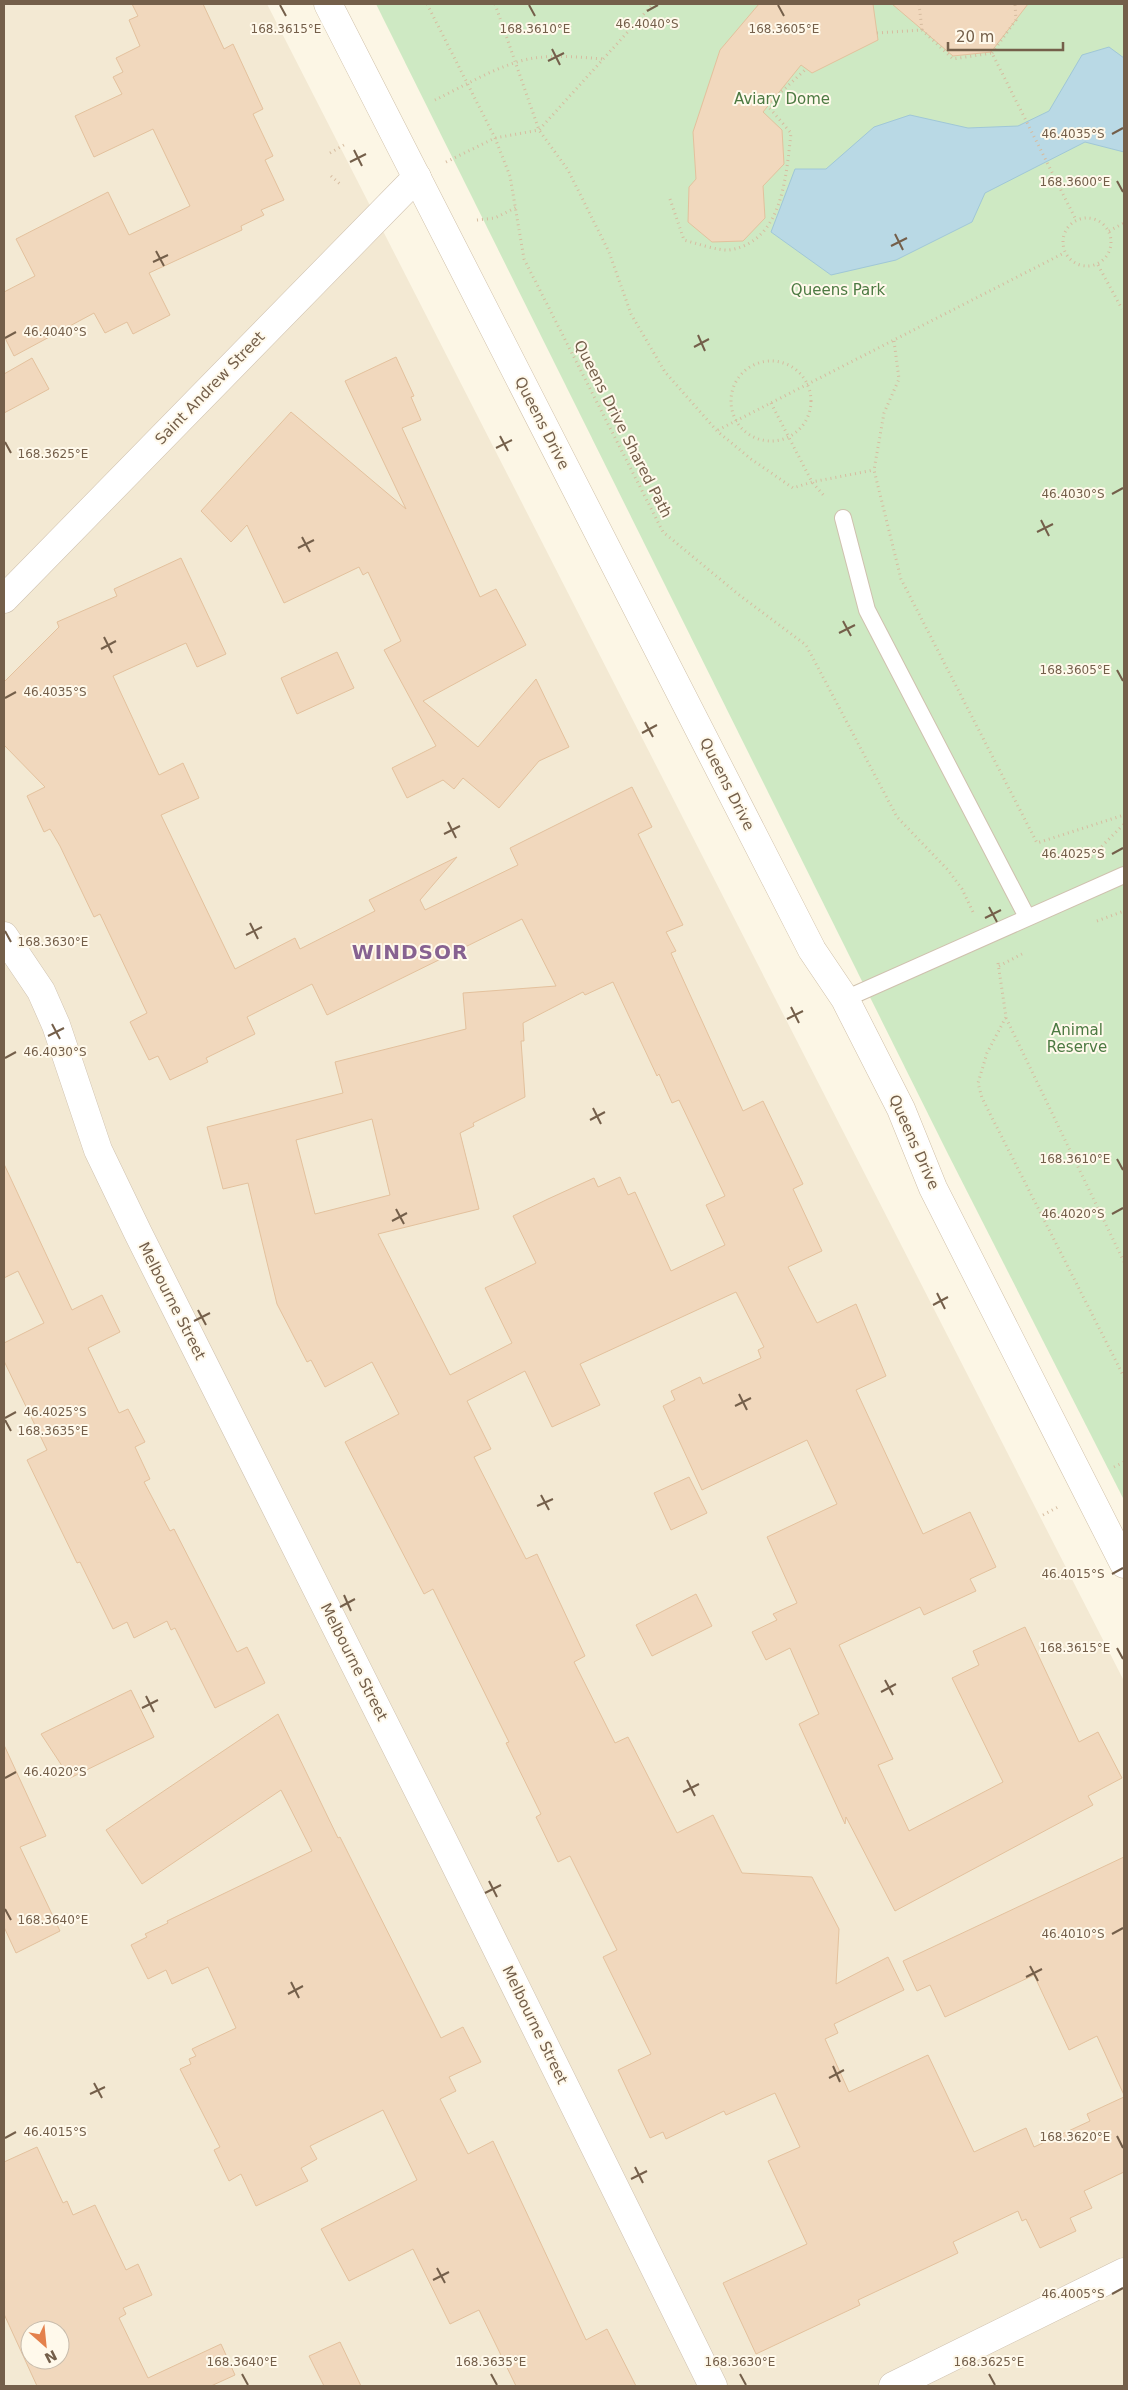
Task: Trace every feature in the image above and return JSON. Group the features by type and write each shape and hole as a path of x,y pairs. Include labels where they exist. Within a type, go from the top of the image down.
{"street":[{"name":"Queens Drive","path":"328,4 812,950 845,999 901,1109 933,1188 1124,1564"},
{"name":"Saint Andrew Street","path":"4,599 417,177"},
{"name":"Melbourne Street","path":"4,936 41,991 56,1025 98,1150 138,1234 452,1858 713,2386"},
{"path":"893,2386 1124,2272"}],"lane":[{"path":"843,518 867,610 1027,917"},
{"path":"845,999 1124,875"}],"path":[{"name":"Queens Drive Shared Path","path":"427,4 495,138 510,176 517,207 524,258 663,532 806,645 897,817 948,870 962,889 973,912"},
{"path":"495,4 539,130 568,170 609,252 631,314 665,372 717,430 751,459 793,488 812,482 874,470"},
{"path":"417,177 495,138 539,130 653,4"},
{"path":"919,4 922,30 953,59 992,53 1016,20 1015,4"},
{"path":"877,32 922,30"},
{"path":"992,53 1076,220"},
{"path":"435,100 468,84 532,58 566,56 604,59"},
{"path":"670,199 684,240 728,250 756,241 776,211 785,181 791,132 767,105 806,69"},
{"path":"330,153 344,145"},
{"path":"332,176 340,184"},
{"path":"495,218 517,207"},
{"path":"1091,218 1102,222 1109,231 1111,243 1108,255 1098,265 1085,267 1071,262 1064,253 1062,241 1066,228 1076,220 1091,218"},
{"path":"1109,231 1124,223"},
{"path":"717,430 1064,253"},
{"path":"1098,265 1122,309"},
{"path":"894,341 899,379 884,413 874,470 901,579 1037,843 1124,815"},
{"path":"765,361 791,365 801,373 808,384 811,408 807,420 789,437 777,441 754,437 744,430 736,420 731,408 731,395 735,383 742,372 753,365 765,361"},
{"path":"771,403 812,482 843,518"},
{"path":"1088,861 1124,824"},
{"path":"994,956 1000,966 1006,1017 1124,1262"},
{"path":"1006,1017 987,1052 978,1083 982,1098 1124,1377"}],"shaded area":[{"path":"4,4 267,4 1124,1681 1124,2386 4,2386"}],"green space":[{"name":"Queens Park","path":"376,4 1124,4 1124,1500 947,1152"}],"water":[{"path":"1109,47 1124,58 1124,152 1085,142 985,193 972,222 896,260 831,275 771,232 795,169 826,169 874,127 910,115 968,128 1018,126 1049,111 1082,55"}],"building":[{"path":"132,4 203,4 224,49 233,44 263,109 253,114 273,156 265,160 284,200 261,210 264,215 241,226 242,230 149,273 170,315 133,334 127,322 105,333 94,313 14,356 4,336 4,292 35,276 16,239 108,192 129,235 190,206 153,129 94,157 75,116 122,94 113,77 123,72 116,58 140,46 129,20 138,16"},
{"path":"759,4 873,4 878,40 812,73 801,65 763,112 782,130 784,164 763,186 765,218 743,241 712,242 688,222 689,187 696,179 693,132 720,50"},
{"path":"892,4 1028,4 991,52 953,56"},
{"path":"396,357 414,396 411,397 421,420 402,428 480,597 496,589 526,645 423,701 478,747 536,679 569,747 539,761 499,808 463,778 454,789 443,780 407,798 392,768 436,746 384,650 401,641 368,572 363,575 359,567 284,603 247,525 231,542 201,511 291,412 406,509 345,381"},
{"path":"32,358 49,389 4,413 4,374"},
{"path":"181,558 226,654 197,667 186,643 113,676 159,775 183,763 199,798 161,815 235,969 295,938 300,949 375,911 369,900 457,857 420,900 425,910 518,865 510,848 632,787 652,827 638,834 683,925 666,932 676,951 671,953 743,1111 763,1101 803,1184 793,1189 822,1251 788,1267 817,1323 856,1304 886,1376 856,1390 923,1534 970,1512 996,1567 970,1579 976,1591 924,1615 920,1607 839,1645 893,1759 878,1765 909,1831 1003,1782 952,1678 979,1665 973,1651 1025,1627 1079,1742 1098,1732 1122,1778 1088,1796 1093,1805 895,1911 846,1817 845,1824 799,1724 819,1714 790,1648 766,1660 752,1632 777,1620 773,1614 797,1603 767,1537 837,1504 807,1440 702,1490 663,1406 675,1400 671,1391 700,1377 703,1384 761,1358 758,1350 764,1347 736,1292 580,1364 600,1405 552,1427 525,1371 467,1401 491,1449 474,1457 526,1559 537,1554 585,1656 574,1662 615,1743 628,1737 677,1833 713,1815 742,1873 812,1877 839,1929 836,1984 888,1957 904,1990 834,2024 838,2033 825,2039 849,2092 928,2055 974,2152 1026,2128 1034,2147 1090,2121 1087,2114 1124,2097 1124,2172 1084,2191 1092,2208 1070,2218 1076,2231 1040,2248 1026,2219 1022,2221 1018,2211 953,2242 958,2253 858,2300 860,2305 756,2354 723,2283 807,2244 768,2161 800,2147 775,2093 726,2115 724,2111 666,2139 663,2132 650,2138 618,2070 651,2054 603,1957 617,1950 570,1856 558,1862 536,1817 541,1814 506,1743 509,1742 433,1589 424,1594 345,1442 399,1414 372,1362 325,1387 311,1360 307,1362 277,1304 248,1183 223,1189 207,1127 343,1093 335,1062 466,1029 463,993 556,986 522,919 327,1015 312,984 247,1017 255,1034 206,1058 208,1062 170,1080 158,1056 149,1060 130,1022 147,1013 100,914 94,917 60,846 50,829 44,832 27,796 45,787 4,745 4,682 59,627 57,622 117,596 114,589","holes":["613,982 657,1076 659,1074 672,1103 679,1100 725,1196 706,1205 725,1245 671,1271 635,1192 628,1195 620,1177 598,1187 594,1178 548,1199 513,1216 536,1263 485,1288 512,1343 450,1375 378,1234 479,1209 460,1133 474,1126 473,1123 525,1097 521,1041 524,1041 523,1023 583,992 585,995","372,1119 390,1195 315,1214 296,1140"]},
{"path":"337,652 354,688 297,714 281,678"},
{"path":"4,1164 72,1310 102,1295 120,1332 88,1348 119,1413 128,1409 145,1442 135,1447 150,1479 144,1482 170,1531 174,1529 237,1652 247,1647 265,1683 215,1708 175,1628 171,1630 167,1621 134,1638 127,1622 113,1629 80,1562 77,1563 27,1460 47,1450 4,1361 4,1343 44,1323 18,1271 4,1278"},
{"path":"689,1477 707,1513 671,1530 654,1493"},
{"path":"696,1594 712,1626 652,1656 636,1625"},
{"path":"131,1690 154,1737 70,1778 41,1734"},
{"path":"278,1714 338,1838 340,1837 441,2038 463,2027 481,2062 449,2077 456,2091 440,2099 468,2154 493,2141 586,2340 607,2329 636,2386 516,2386 479,2310 450,2324 413,2249 349,2281 321,2229 417,2180 383,2110 310,2146 317,2159 301,2168 308,2181 256,2206 241,2174 229,2181 214,2150 220,2147 180,2069 191,2064 189,2059 196,2056 192,2049 236,2028 208,1967 172,1984 166,1970 148,1979 131,1945 147,1937 145,1934 168,1923 167,1921 312,1851 281,1790 142,1884 106,1830"},
{"path":"4,1745 46,1836 20,1847 60,1931 16,1953 4,1927"},
{"path":"1124,1857 1124,2095 1097,2036 1069,2050 1034,1975 945,2017 930,1985 917,1991 903,1961"},
{"path":"37,2147 63,2203 67,2201 73,2215 95,2205 126,2270 138,2264 152,2295 123,2308 126,2314 119,2318 148,2378 221,2344 235,2375 211,2386 37,2386 30,2370 70,2370 70,2320 20,2320 20,2349 4,2314 4,2162"},
{"path":"340,2342 361,2386 324,2386 309,2356"}],"district":[{"name":"WINDSOR","path":"410,952"}],"park label":[{"name":"Aviary Dome","path":"782,99"},
{"name":"Animal Reserve","path":"1077,1038"}]}
